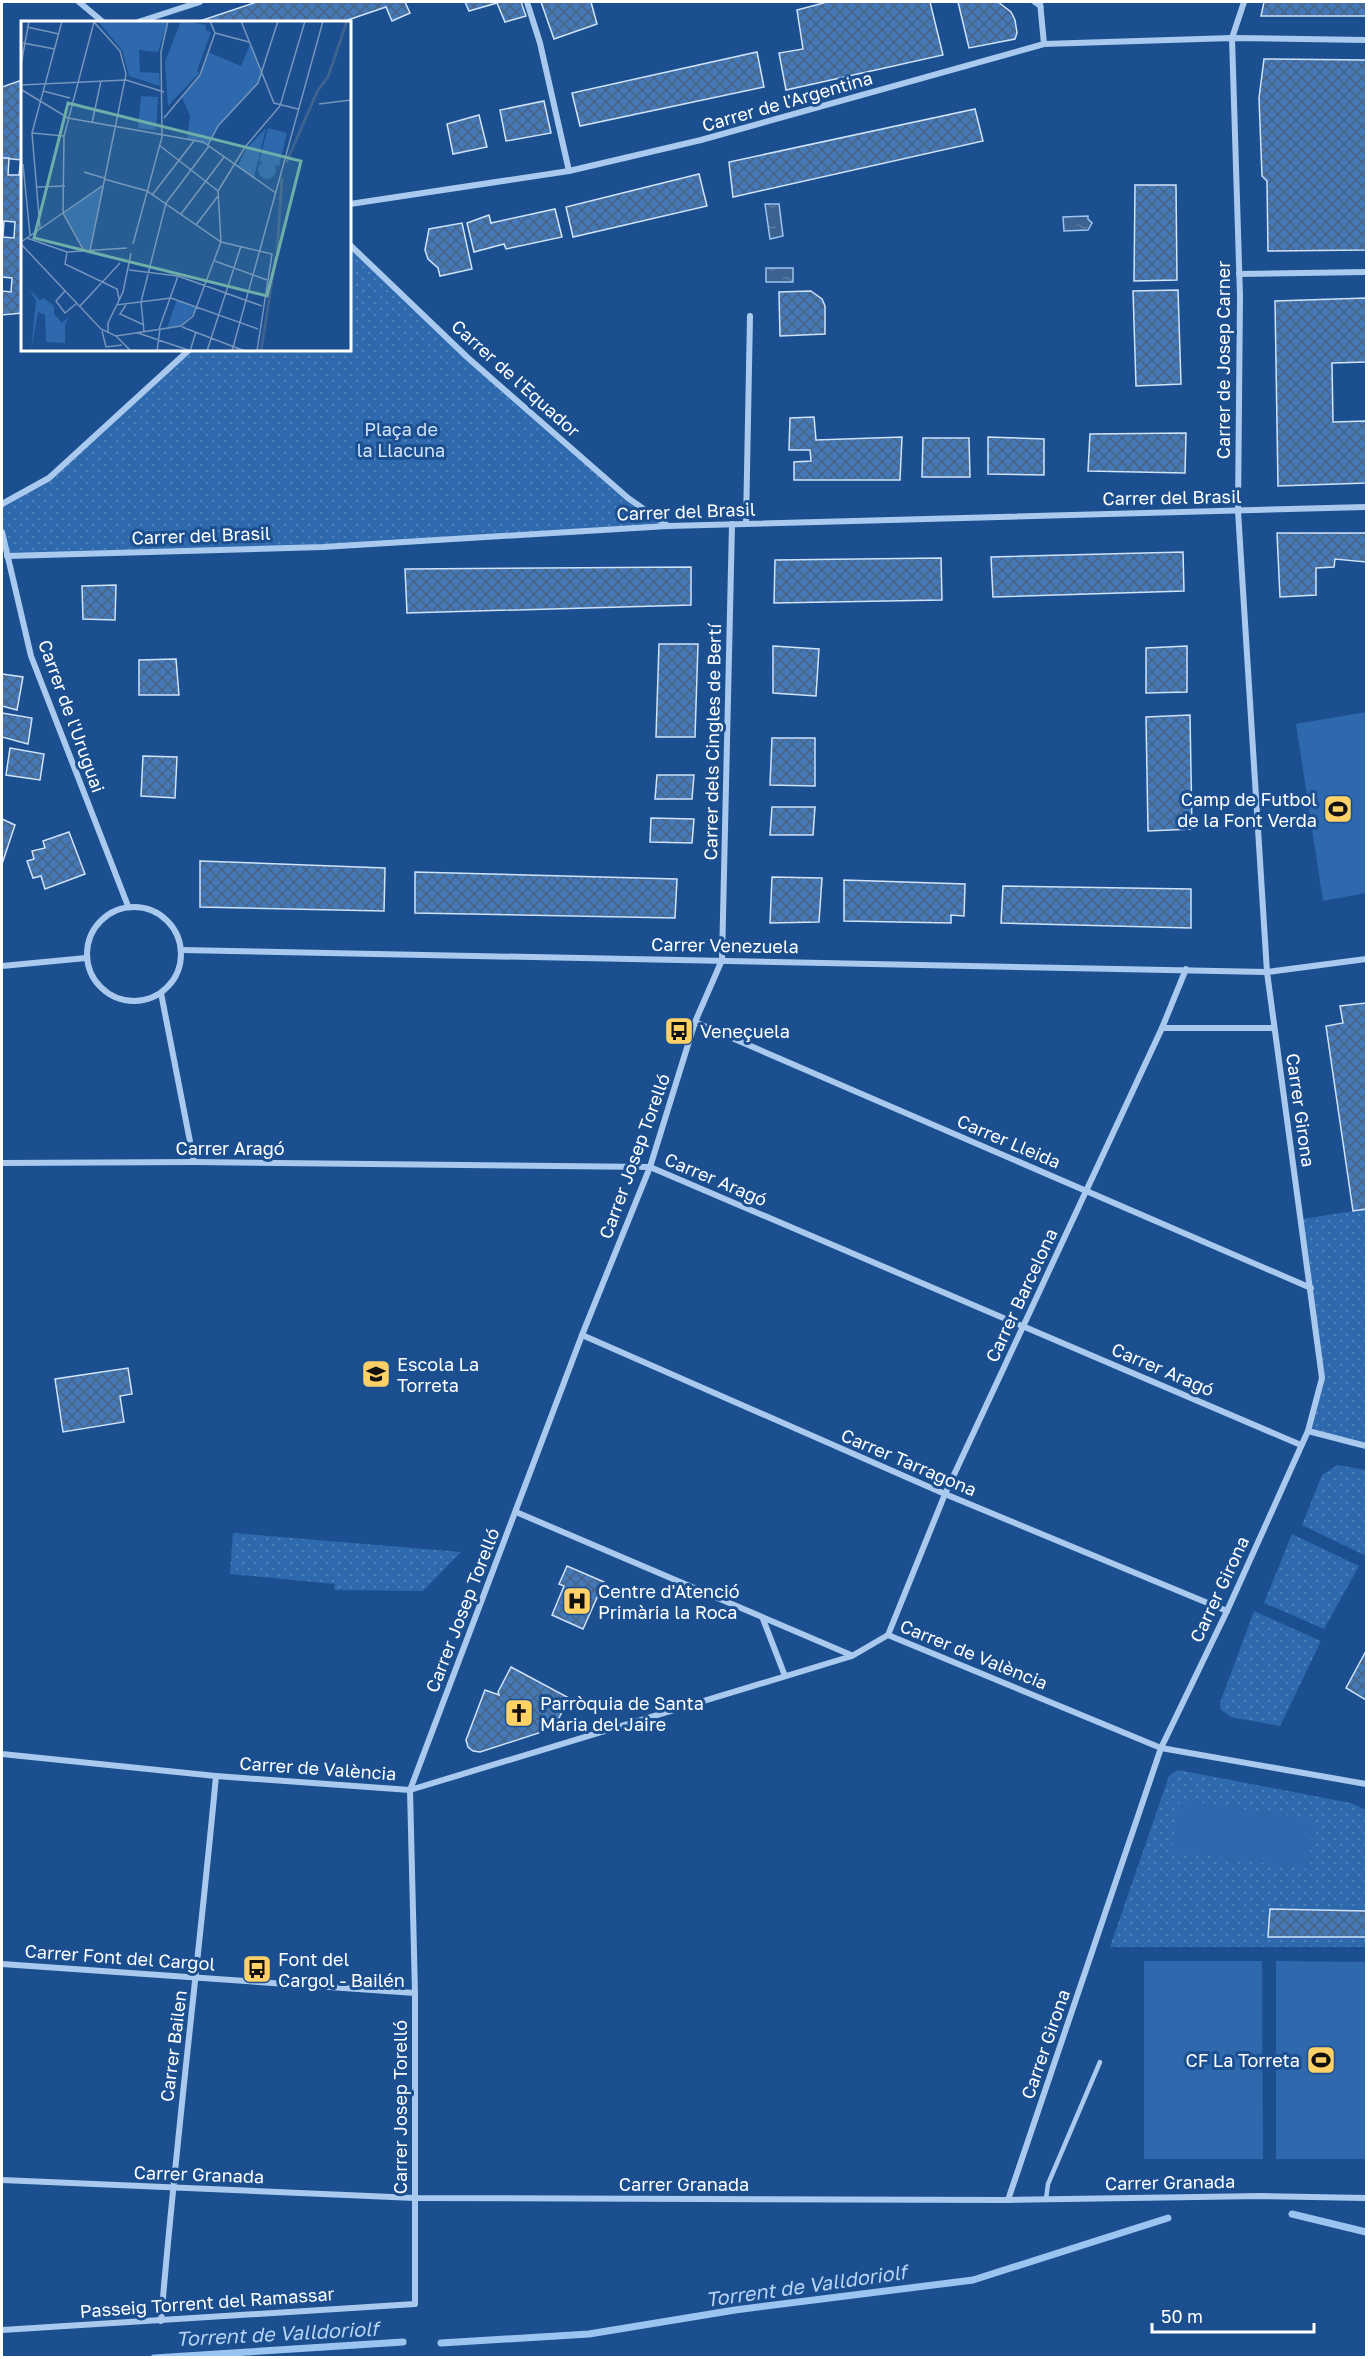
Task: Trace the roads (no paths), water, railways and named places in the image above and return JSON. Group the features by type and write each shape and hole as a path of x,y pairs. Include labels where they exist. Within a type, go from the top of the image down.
{"street":[{"path":"78,2 102,21"},
{"path":"141,21 200,2"},
{"path":"527,2 540,43 569,171"},
{"path":"1034,2 1040,4 1044,44"},
{"name":"Carrer de Josep Carner","path":"1244,2 1232,38 1239,274 1238,511 1267,972"},
{"name":"Carrer de l'Argentina","path":"351,204 569,171 701,140 1044,44 1232,38 1366,40"},
{"name":"Carrer de l'Equador","path":"351,246 467,357 628,498 668,526"},
{"path":"1239,274 1366,272"},
{"path":"746,523 750,316"},
{"path":"2,504 49,478 188,351"},
{"name":"Carrer del Brasil","path":"7,556 323,547 746,523 1366,507"},
{"name":"Carrer dels Cingles de Bertí","path":"722,960 732,524"},
{"name":"Carrer de l'Uruguai","path":"2,532 32,656 128,906"},
{"path":"128,906 149,908 161,915 174,928 181,950 179,967 171,983 149,999 135,1001 120,999 104,991 93,979 86,957 88,941 94,926 107,914 128,906"},
{"name":"Carrer Venezuela","path":"181,950 1267,972 1366,959"},
{"path":"2,966 86,957"},
{"name":"Carrer Josep Torelló","path":"415,2304 416,1993 410,1790 582,1335 650,1167 696,1022 722,960"},
{"name":"Carrer Barcelona","path":"888,1635 945,1494 1162,1028 1186,969"},
{"name":"Carrer Girona","path":"1008,2200 1161,1748 1227,1611 1308,1431 1322,1377 1267,972"},
{"path":"160,993 194,1162"},
{"name":"Carrer Lleida","path":"696,1022 1311,1288"},
{"path":"1162,1028 1274,1028"},
{"name":"Carrer Aragó","path":"2,1163 194,1162 650,1167 1301,1445"},
{"name":"Carrer Tarragona","path":"582,1335 945,1494 1227,1611"},
{"path":"1308,1431 1366,1446"},
{"path":"516,1512 852,1656"},
{"path":"763,1619 786,1676"},
{"name":"Carrer de València","path":"2,1754 216,1776 410,1790 852,1656 888,1635 1161,1748 1366,1784"},
{"name":"Carrer Bailen","path":"161,2321 172,2187 197,1977 216,1776"},
{"name":"Carrer Font del Cargol","path":"2,1964 416,1993"},
{"name":"Carrer Granada","path":"2,2180 415,2198 1008,2200 1262,2196 1366,2198"},
{"name":"Passeig Torrent del Ramassar","path":"2,2330 415,2304"}],"lane":[{"path":"1046,2199 1048,2184 1100,2062"}],"water":[{"path":"765,204 779,204 783,236 770,239"},
{"path":"1088,216 1092,223 1088,230 1064,231 1063,217"},
{"path":"766,268 793,268 793,282 766,282"}],"waterway":[{"name":"Torrent de Valldoriolf","path":"1292,2214 1366,2232"},
{"name":"Torrent de Valldoriolf","path":"441,2343 589,2334 735,2310 973,2280 1168,2218"},
{"name":"Torrent de Valldoriolf","path":"154,2358 403,2342"}],"place":[{"name":"Camp de Futbol de la Font Verda","path":"1338,809"},
{"name":"Veneçuela","path":"679,1031"},
{"name":"Escola La Torreta","path":"376,1374"},
{"name":"Centre d'Atenció Primària la Roca","path":"577,1601"},
{"name":"Parròquia de Santa Maria del Jaire","path":"519,1713"},
{"name":"Font del Cargol - Bailén","path":"257,1969"},
{"name":"CF La Torreta","path":"1321,2060"}],"park label":[{"name":"Plaça de la Llacuna","path":"401,439"}]}
